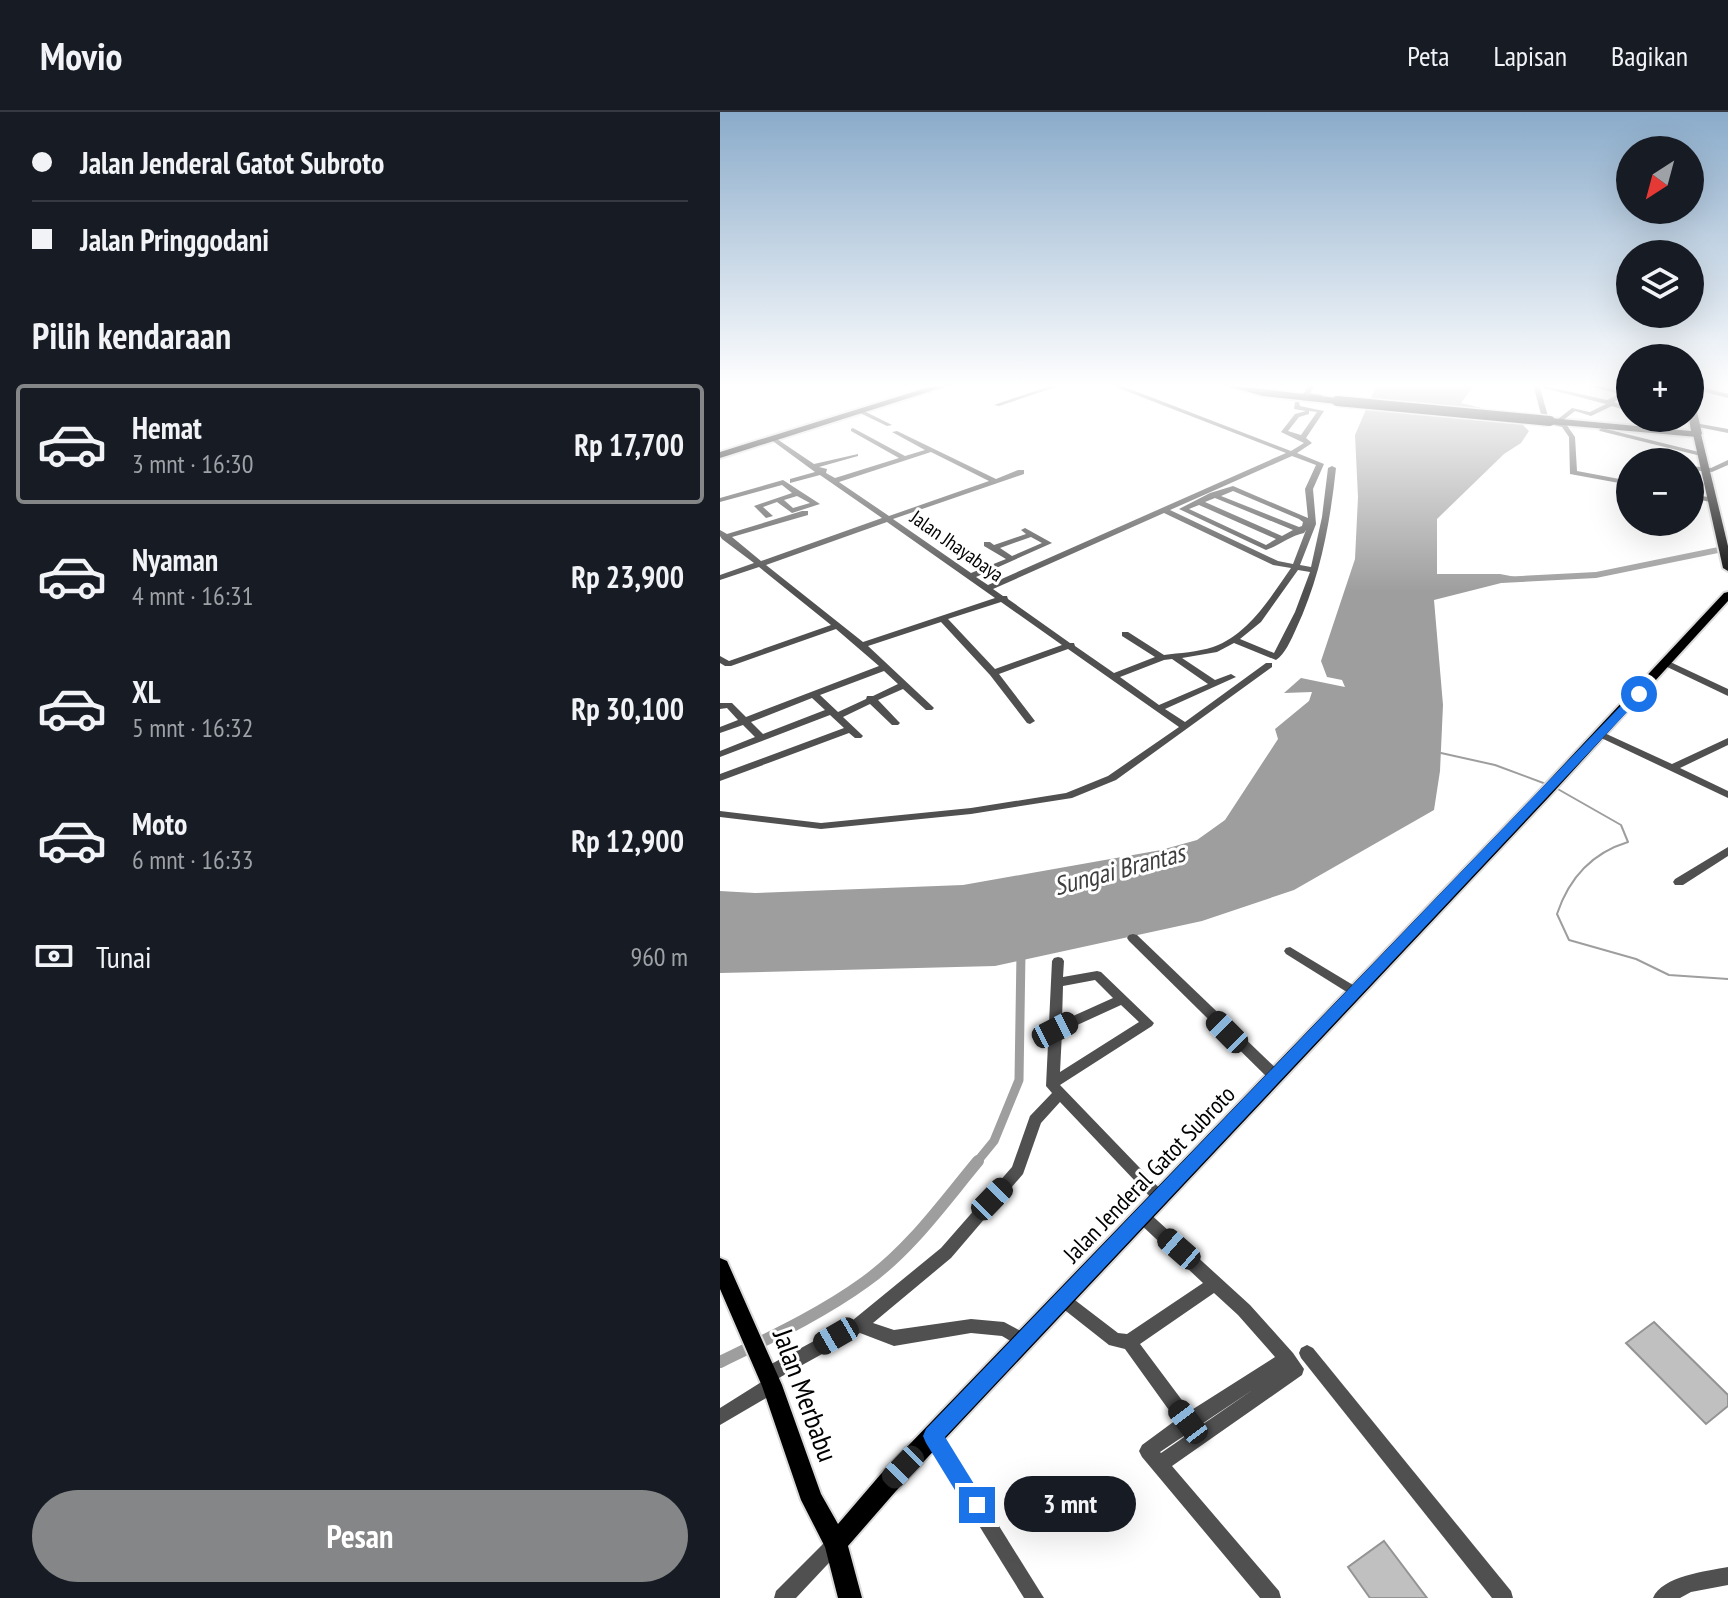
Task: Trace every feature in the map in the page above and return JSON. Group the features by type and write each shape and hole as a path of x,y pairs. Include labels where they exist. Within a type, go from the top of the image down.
{"main road":[{"path":"1704,475 1728,568"},
{"name":"Jalan Jenderal Gatot Subroto","path":"836,1543 1022,1340 1276,1077 1727,598"},
{"name":"Jalan Merbabu","path":"720,1267 769,1377 812,1500 836,1543 850,1598"}],"street":[{"name":"Jalan Jhayabaya","path":"796,453 1185,727"},
{"path":"896,453 904,458"},
{"path":"837,480 920,453"},
{"path":"938,453 995,481"},
{"path":"989,588 1166,511 1211,494 1234,488 1305,519 1301,531 1284,540 1266,548 1183,509 1198,502 1211,494 1291,453"},
{"path":"1114,676 1162,658 1206,652 1234,640 1264,613 1295,568 1312,524 1309,486 1320,468 1319,461 1293,453"},
{"path":"1572,453 1573,472 1616,480"},
{"path":"793,481 856,455"},
{"path":"1704,471 1728,462"},
{"path":"1234,640 1276,657 1301,613 1314,570 1327,522 1332,468"},
{"path":"720,578 1021,472"},
{"path":"720,500 783,482 816,504 768,515 722,533"},
{"path":"768,515 755,504 797,493"},
{"path":"1211,494 1301,531"},
{"path":"778,499 790,509"},
{"path":"1704,499 1711,500"},
{"path":"1198,502 1284,540"},
{"path":"861,515 877,509"},
{"path":"722,533 815,510"},
{"path":"1166,511 1276,563 1314,570"},
{"path":"1012,559 990,546 1028,532 1048,543"},
{"path":"722,533 839,625 928,708"},
{"path":"972,576 1057,539"},
{"path":"862,645 1004,598"},
{"path":"942,618 993,673 1030,721"},
{"path":"720,659 728,664 839,625"},
{"path":"1125,634 1162,658"},
{"path":"993,673 1071,645"},
{"path":"1175,657 1214,684"},
{"path":"1666,663 1728,693"},
{"path":"720,814 821,826 971,811 1068,796 1112,778 1269,665"},
{"path":"724,728 886,667"},
{"path":"1159,708 1231,677"},
{"path":"720,754 834,714 903,685"},
{"path":"722,775 854,732 814,695"},
{"path":"872,699 895,723"},
{"path":"720,706 729,705 744,721 754,741"},
{"path":"724,728 754,741 772,758"},
{"path":"1600,734 1728,795"},
{"path":"1672,768 1728,741"},
{"path":"1679,882 1728,851"},
{"path":"1133,938 1276,1077"},
{"path":"1290,951 1354,991"},
{"path":"1058,961 1056,1088 1160,1198"},
{"path":"720,1417 769,1377 859,1325 957,1242 1018,1170 1035,1120 1056,1088 1147,1024 1097,975 1057,983"},
{"path":"1055,1030 1122,999"},
{"path":"1142,1216 1291,1363"},
{"path":"1062,1299 1115,1340 1129,1342 1214,1284"},
{"path":"859,1325 894,1338 971,1326 1004,1329 1022,1340"},
{"path":"1129,1342 1188,1422"},
{"path":"1307,1353 1504,1598"},
{"path":"1272,1598 1148,1451 1188,1422 1291,1363"},
{"path":"1159,1465 1291,1363"},
{"path":"933,1436 1035,1598"},
{"path":"783,1598 836,1543"},
{"path":"1662,1598 1688,1583 1728,1576"}],"water":[{"name":"Sungai Brantas","path":"1356,453 1505,453 1437,519 1437,574 1500,574 1521,578 1434,600 1443,705 1440,771 1434,810 1294,890 1202,921 995,966 720,973 720,891 755,893 963,885 1161,850 1197,840 1225,820 1278,739 1275,729 1309,701 1312,692 1284,693 1301,678 1345,687 1342,680 1327,677 1321,661 1355,559 1358,497"}],"building":[{"path":"1654,1322 1728,1395 1728,1406 1706,1424 1626,1343"},
{"path":"1384,1541 1427,1598 1370,1598 1348,1567"}],"waterway":[{"path":"1501,580 1596,575 1728,548"},
{"path":"1441,753 1495,765 1546,784"},
{"path":"1556,788 1621,825 1628,842 1593,860 1568,889 1557,914 1569,940 1636,959 1669,975 1728,979"},
{"path":"976,1163 994,1141 1019,1080 1021,953"},
{"path":"720,1362 813,1315 881,1269 925,1225 978,1161"}],"route":[{"path":"977,1505 933,1436 1639,694"}]}
